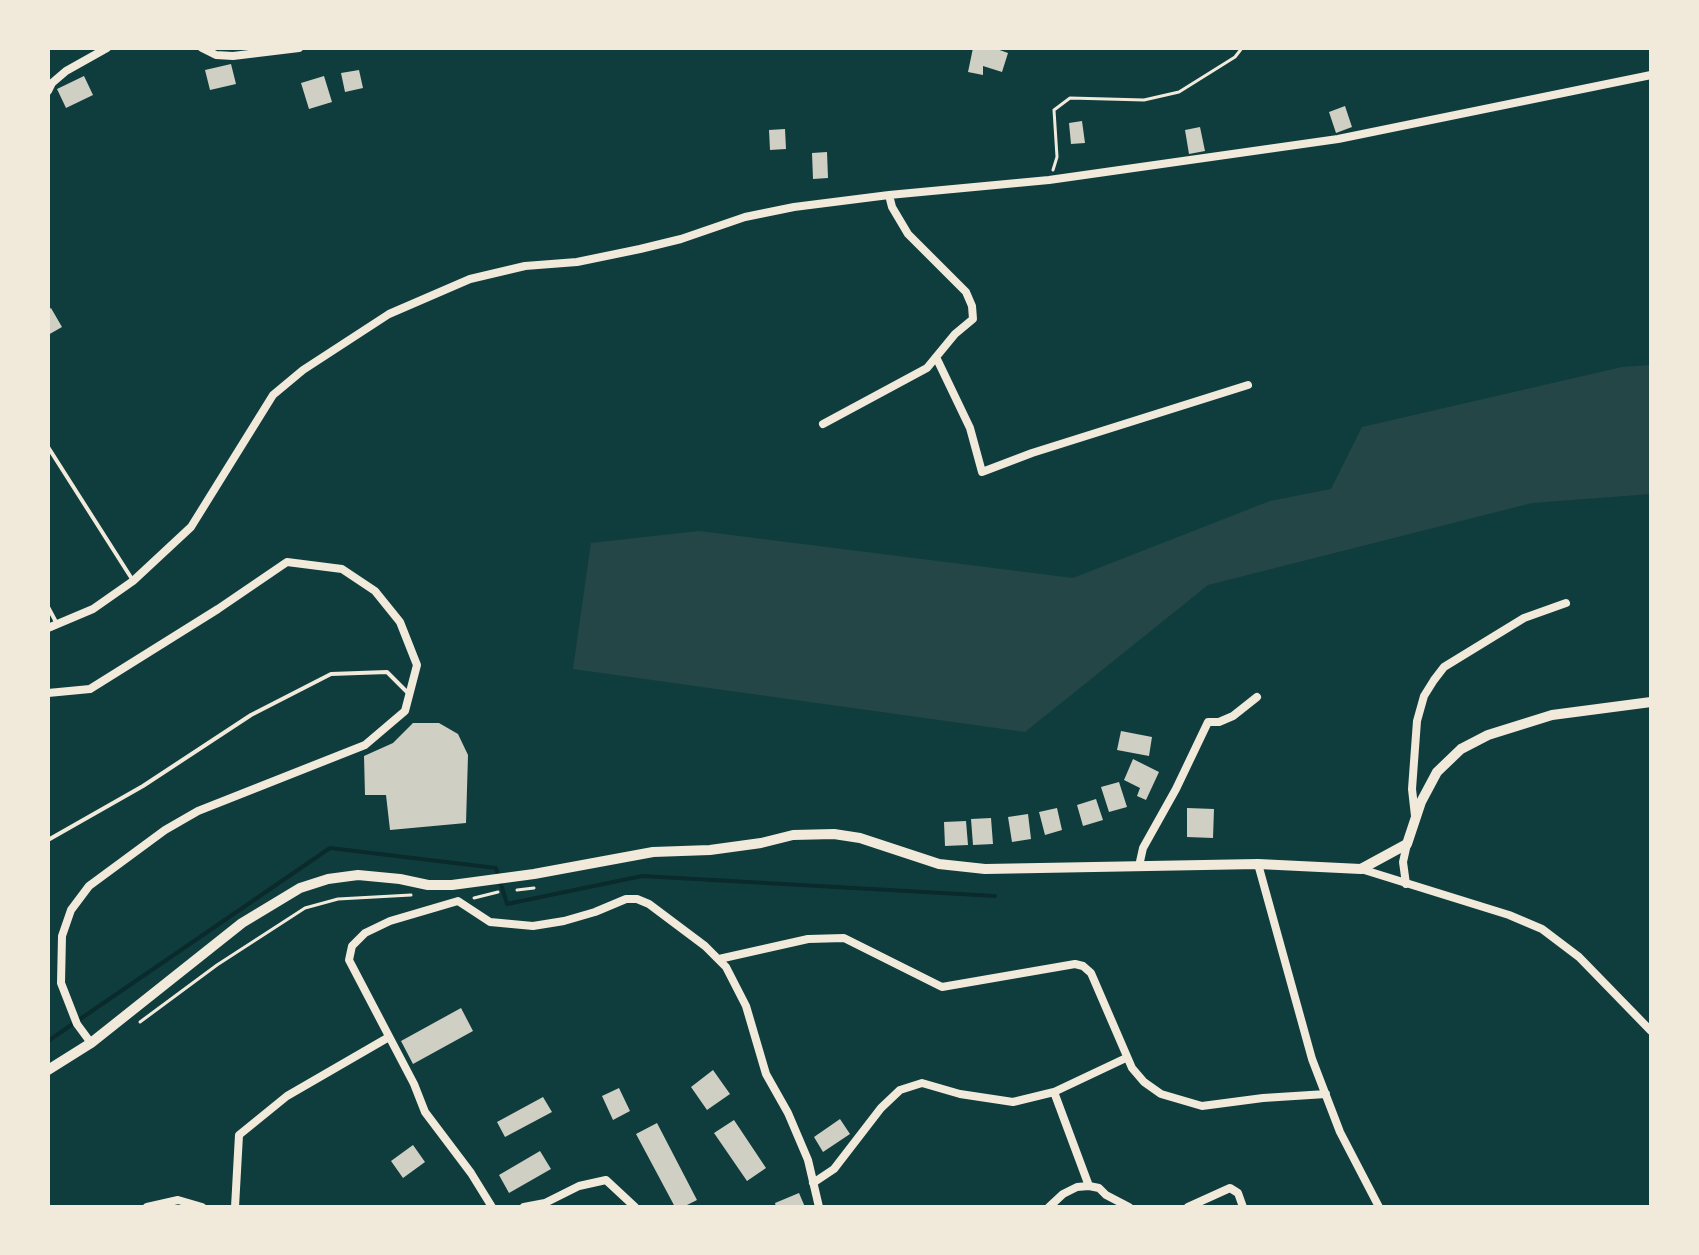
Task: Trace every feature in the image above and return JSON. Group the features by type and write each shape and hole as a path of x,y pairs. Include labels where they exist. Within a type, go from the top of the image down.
{"street":[{"path":"48,91 66,71 107,48"},
{"path":"202,48 216,55 233,56 299,48"},
{"path":"53,626 93,609 133,581 191,527 273,395 303,370 389,314 470,279 525,266 577,262 640,249 745,217 782,210 889,195 1049,180 1338,139 1651,75"},
{"path":"823,424 927,368 955,334 973,319 966,292 908,234 892,207 889,195"},
{"path":"936,357 965,418 982,472 1032,453 1248,385"},
{"path":"48,693 90,689 287,562 342,569 375,591 400,622 417,665 405,711 365,745 198,811 165,830 89,886 71,910 62,936 61,983 77,1024 91,1043"},
{"path":"1415,819 1412,789 1417,721 1424,696 1434,680 1444,667 1524,618 1566,603"},
{"path":"1139,866 1143,848 1208,722 1219,722 1233,716 1257,697"},
{"path":"1406,884 1403,862 1415,819 1437,772 1461,749 1488,735 1552,715 1651,702"},
{"path":"48,1070 91,1043 242,923 300,888 328,879 358,875 428,885 452,885 546,873 653,852 710,850 793,835 834,834 860,838 939,864 985,869 1258,864 1361,869 1509,915 1542,929 1579,957 1651,1031"},
{"path":"1361,869 1407,844"},
{"path":"1258,864 1312,1059 1351,1155 1379,1207"},
{"path":"492,1207 471,1173 425,1112 414,1084 349,960 352,946 365,933 390,921 458,901 490,922 533,926 564,921 626,899 649,904 705,946 719,959 738,988 766,1074 799,1136 819,1207"},
{"path":"719,959 808,939 844,938 942,987 1075,964 1091,973 1126,1058 1144,1082 1161,1094 1202,1106 1326,1094"},
{"path":"235,1207 239,1135 287,1096 389,1037"},
{"path":"813,1183 834,1169 892,1096 911,1085 922,1083 960,1094 1013,1102 1054,1092 1126,1058"},
{"path":"1054,1092 1089,1186"},
{"path":"524,1207 545,1203 579,1186 606,1180 635,1207"},
{"path":"1049,1207 1063,1194 1077,1187 1089,1186 1099,1188 1129,1207"},
{"path":"1188,1207 1230,1188 1238,1193 1243,1207"},
{"path":"147,1207 178,1200 202,1207"}],"lane":[{"path":"48,447 133,581"},
{"path":"48,607 53,626"},
{"path":"48,840 143,786 251,715 331,674 387,672 410,695"}],"path":[{"path":"1049,180 1057,157 1054,110 1070,98 1144,100 1179,92 1217,70 1242,48"},
{"path":"458,901 534,888"},
{"path":"132,1028 217,965 305,908 338,899 412,895"}],"shaded area":[{"path":"1651,365 1651,494 1532,503 1208,585 1025,732 573,669 591,543 699,531 1073,578 1270,501 1331,489 1362,427 1622,367"}],"building":[{"path":"973,48 994,48 1008,53 1002,72 983,66 983,75 968,72"},
{"path":"231,64 236,84 210,90 205,70"},
{"path":"359,70 363,88 345,92 341,73"},
{"path":"84,76 93,95 66,108 57,89"},
{"path":"324,76 332,102 309,109 301,83"},
{"path":"1345,106 1352,127 1336,133 1329,112"},
{"path":"1082,121 1085,143 1071,144 1069,123"},
{"path":"1200,127 1205,151 1189,154 1185,130"},
{"path":"785,129 786,149 770,150 769,130"},
{"path":"827,152 828,178 813,179 812,153"},
{"path":"51,308 62,327 48,335 48,310"},
{"path":"413,723 439,723 458,734 468,755 466,823 390,830 386,795 365,795 364,756 393,743"},
{"path":"1121,731 1152,737 1149,756 1117,750"},
{"path":"1133,759 1159,772 1146,800 1137,796 1140,788 1124,780"},
{"path":"1119,782 1127,807 1109,812 1101,787"},
{"path":"1096,799 1103,820 1083,826 1077,805"},
{"path":"1057,808 1062,830 1045,835 1039,812"},
{"path":"1187,808 1214,809 1213,838 1187,837"},
{"path":"1028,814 1031,839 1012,842 1008,817"},
{"path":"991,818 993,844 973,845 971,819"},
{"path":"966,821 968,845 945,846 944,822"},
{"path":"461,1008 473,1031 413,1064 401,1041"},
{"path":"713,1070 730,1094 707,1110 691,1087"},
{"path":"619,1088 630,1111 613,1120 602,1096"},
{"path":"543,1097 552,1112 505,1137 497,1122"},
{"path":"840,1119 850,1134 823,1152 814,1137"},
{"path":"734,1120 766,1168 747,1181 714,1133"},
{"path":"657,1123 697,1200 683,1207 675,1207 636,1134"},
{"path":"413,1145 425,1162 403,1178 391,1161"},
{"path":"540,1151 551,1169 509,1193 499,1175"},
{"path":"799,1193 805,1207 776,1207 775,1203"}],"waterway":[{"path":"48,1041 330,848 496,868 507,904 642,876 995,896"}]}
